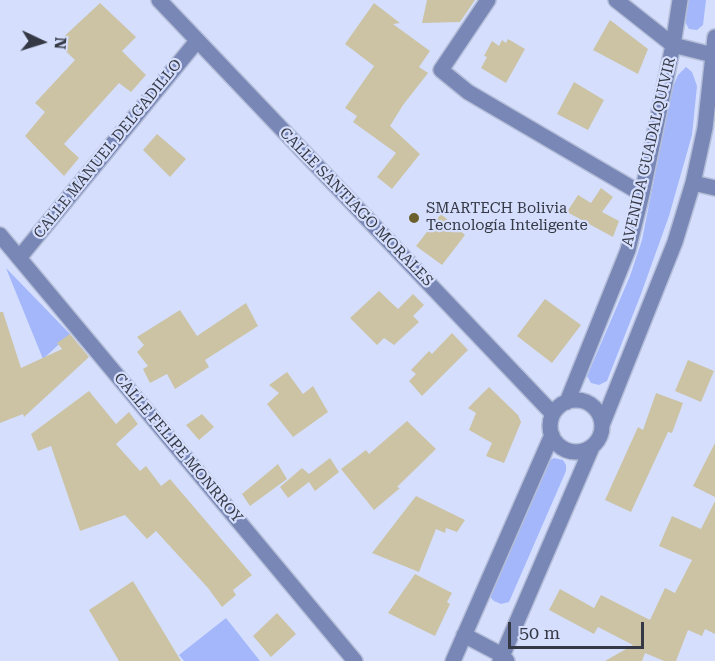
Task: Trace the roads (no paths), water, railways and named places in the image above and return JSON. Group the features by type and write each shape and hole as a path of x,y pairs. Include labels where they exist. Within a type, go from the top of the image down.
{"street":[{"name":"CALLE SANTIAGO MORALES","path":"159,0 553,414"},
{"path":"488,0 441,70 468,92 642,194"},
{"path":"616,0 673,45 713,55"},
{"name":"AVENIDA GUADALQUIVIR","path":"567,402 628,250 673,45 680,0"},
{"path":"552,435 562,448 569,451 585,451 598,441 602,425 675,242 693,183 705,128 715,37"},
{"name":"CALLE MANUEL DELGADILLO","path":"19,258 197,41"},
{"path":"693,183 715,188"},
{"name":"CALLE FELIPE MONRROY","path":"0,234 355,661"},
{"path":"453,661 552,435 553,414 567,402 575,400 590,404 600,417 602,425"},
{"path":"464,635 503,659 592,447"}],"place":[{"name":"SMARTECH Bolivia Tecnología Inteligente","path":"414,218"}]}
